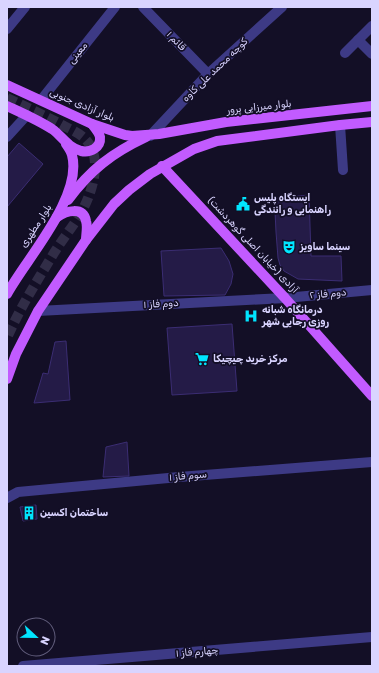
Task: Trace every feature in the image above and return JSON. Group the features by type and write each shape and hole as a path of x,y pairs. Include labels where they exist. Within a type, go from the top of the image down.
{"main road":[{"name":"بلوار آزادی جنوبی","path":"7,85 92,124 125,135 150,136"},
{"path":"7,106 25,114 53,130 66,144 82,151 88,152 94,150 98,145 100,139 98,132 92,124"},
{"name":"بلوار میرزایی پرور","path":"150,136 226,122 372,106"},
{"path":"7,379 16,354 38,311 86,240 114,204 140,181 162,166 194,149 217,141 372,122"},
{"path":"59,213 80,184 100,164 121,150 150,136"},
{"name":"بلوار مطهری","path":"7,294 59,213 67,195 73,167 72,155 66,144"},
{"name":"آزادی (خیابان اصلی گوهردشت)","path":"162,166 285,298 372,396"},
{"path":"59,213 75,210 83,214 87,221 86,240"}],"street":[{"path":"7,29 25,7"},
{"name":"معینی","path":"41,100 115,7"},
{"name":"قائم ۱","path":"143,7 208,74"},
{"name":"کوچه محمد علی کاوه","path":"150,136 208,74 282,7"},
{"path":"345,53 372,26"},
{"path":"358,40 372,54"},
{"path":"7,131 25,114"},
{"path":"7,137 25,114"},
{"path":"340,125 343,170"},
{"name":"دوم فاز ۲","path":"285,298 372,290"},
{"name":"دوم فاز ۱","path":"38,311 285,298"},
{"name":"سوم فاز ۱","path":"7,498 18,492 179,477 372,462"},
{"name":"چهارم فاز ۱","path":"23,666 98,663 372,637"}],"building":[{"path":"19,143 43,164 7,207 7,157"},
{"path":"309,195 311,256 341,256 342,281 298,279 284,271 280,265 278,258 275,211 277,198"},
{"path":"221,248 229,261 233,274 231,284 225,295 164,296 161,251"},
{"name":"مرکز خرید چیچیکا","path":"232,324 237,391 172,395 167,328"},
{"path":"66,341 70,400 34,403 43,373 48,374 55,342"},
{"path":"127,442 129,476 103,477 106,447"},
{"name":"ساختمان اکسین","path":"36,505 37,519 23,521 20,507"}],"tunnel":[{"path":"7,98 82,136 92,149 95,167 89,196 81,213 33,287 7,338"}],"place":[{"name":"ایستگاه پلیس راهنمایی و رانندگی","path":"243,204"},
{"name":"سینما ساویز","path":"289,247"},
{"name":"درمانگاه شبانه روزی رجایی شهر","path":"251,316"},
{"name":"مرکز خرید چیچیکا","path":"202,359"},
{"name":"ساختمان اکسین","path":"29,513"}]}
